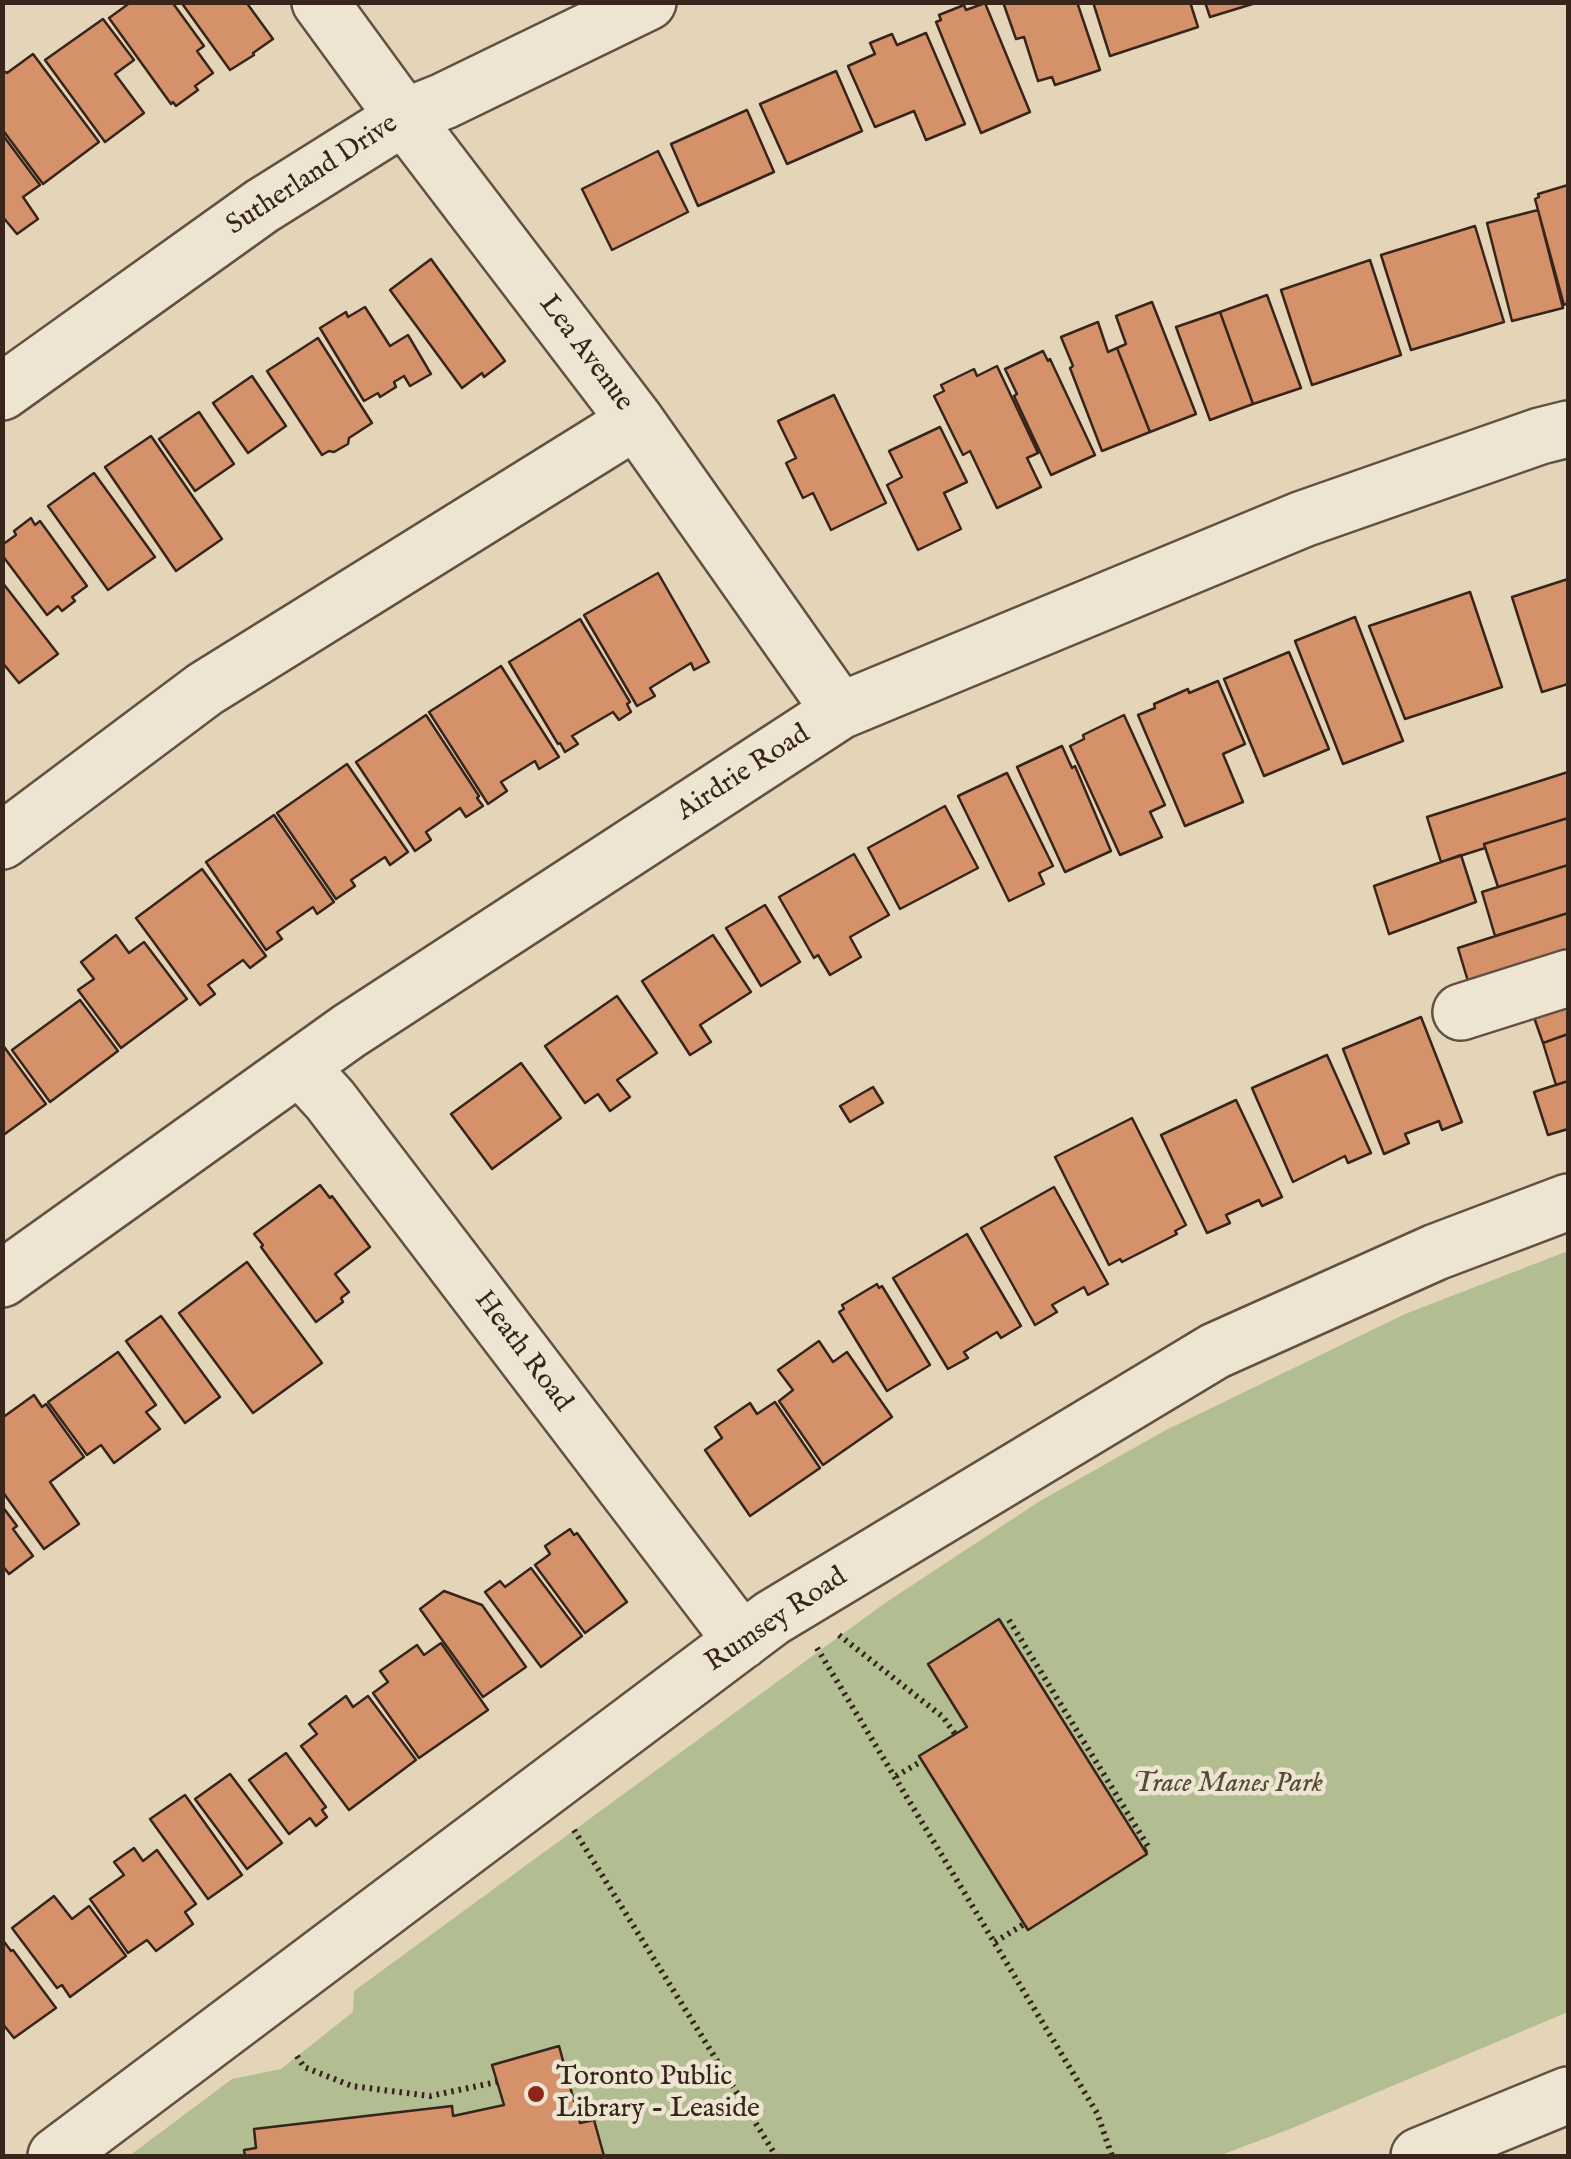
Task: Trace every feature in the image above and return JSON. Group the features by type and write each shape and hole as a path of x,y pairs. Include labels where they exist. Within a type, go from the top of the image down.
{"street":[{"name":"Lea Avenue","path":"320,2 636,420 840,711"},
{"name":"Sutherland Drive","path":"2,392 262,206 404,117 648,2"},
{"path":"2,840 205,689 636,420"},
{"name":"Airdrie Road","path":"2,1280 366,1020 840,711 1304,519 1568,429"},
{"path":"1461,1012 1568,978"},
{"name":"Heath Road","path":"300,1066 330,1100 742,1641"},
{"name":"Rumsey Road","path":"56,2156 772,1618 1215,1351 1436,1252 1568,1202"},
{"path":"1418,2156 1568,2094"}],"path":[{"path":"1009,1620 1149,1848 1145,1850"},
{"path":"834,1631 943,1717 955,1734"},
{"path":"815,1644 1097,2113 1112,2156"},
{"path":"896,1776 922,1761"},
{"path":"571,1824 776,2156"},
{"path":"994,1942 1024,1924"},
{"path":"297,2056 304,2067 352,2086 430,2096 497,2082"}],"green space":[{"name":"Trace Manes Park","path":"1568,1251 1568,2012 1218,2156 129,2156 232,2079 281,2069 353,2012 354,1991 885,1603 1040,1501 1166,1430 1405,1314"}],"building":[{"path":"131,2 172,2 204,46 197,51 213,73 176,106 109,18"},
{"path":"181,2 246,2 273,39 230,70"},
{"path":"1003,2 1077,2 1100,70 1055,85 1052,77 1038,81 1024,37 1016,39"},
{"path":"1093,2 1190,2 1198,27 1110,56"},
{"path":"1205,2 1259,2 1210,17"},
{"path":"985,3 1030,112 981,133 936,22 941,20 939,15 964,5 966,10"},
{"path":"103,19 134,60 115,74 144,113 105,142 45,60"},
{"path":"926,33 965,124 926,140 914,111 875,127 848,66 875,54 870,43 892,34 897,45"},
{"path":"33,54 99,142 43,184 2,129 2,70 7,73"},
{"path":"836,71 862,131 787,164 760,104"},
{"path":"747,110 774,172 698,206 671,144"},
{"path":"2,134 40,185 23,197 38,219 17,234 2,216"},
{"path":"658,151 688,212 612,250 582,189"},
{"path":"1568,185 1568,303 1564,305 1535,199 1538,194"},
{"path":"1538,210 1563,308 1512,321 1487,223"},
{"path":"1475,226 1504,322 1411,350 1381,255"},
{"path":"431,259 505,361 462,388 390,290"},
{"path":"1370,260 1401,355 1312,385 1281,290"},
{"path":"1267,295 1301,388 1253,404 1220,312"},
{"path":"1152,302 1196,414 1150,432 1117,348 1126,344 1116,316"},
{"path":"365,307 390,346 408,335 431,374 410,386 404,376 394,382 396,387 380,397 378,393 364,401 320,328 346,312 348,317"},
{"path":"1220,312 1253,404 1210,420 1176,327"},
{"path":"1098,322 1108,352 1117,348 1150,432 1102,451 1061,337"},
{"path":"318,338 372,423 349,438 348,444 322,455 267,371"},
{"path":"1043,351 1095,455 1051,475 1005,369"},
{"path":"997,366 1038,453 1027,458 1041,487 997,508 970,451 963,455 934,396 944,391 941,385 974,369 977,376"},
{"path":"252,376 286,426 248,453 213,403"},
{"path":"834,395 886,503 831,530 813,493 803,498 786,463 796,458 778,421"},
{"path":"199,412 234,464 195,491 159,439"},
{"path":"940,427 967,482 944,493 961,529 918,550 887,485 902,477 889,451"},
{"path":"151,436 222,539 176,571 105,467"},
{"path":"94,473 155,557 108,590 48,506"},
{"path":"31,518 35,525 40,521 87,586 62,611 58,606 47,615 2,555 2,545"},
{"path":"658,573 709,662 694,670 691,663 650,688 655,696 637,706 584,615"},
{"path":"1568,579 1568,684 1542,692 1512,597"},
{"path":"2,582 58,654 19,683 2,662"},
{"path":"1470,592 1502,687 1405,719 1369,626"},
{"path":"1355,617 1403,741 1343,764 1295,641"},
{"path":"580,619 630,702 627,704 631,712 619,720 613,712 572,736 578,744 565,752 509,662"},
{"path":"1289,652 1329,749 1264,776 1224,679"},
{"path":"501,666 559,757 539,769 535,761 501,782 507,791 488,804 429,712"},
{"path":"1218,681 1245,744 1223,754 1243,802 1185,826 1138,715 1188,689 1189,693"},
{"path":"426,715 483,806 466,817 460,808 426,832 431,840 415,851 356,762"},
{"path":"1124,715 1165,805 1150,812 1162,837 1120,855 1070,746 1084,739 1083,735"},
{"path":"1062,746 1072,768 1075,766 1111,851 1065,872 1017,767"},
{"path":"347,764 408,852 390,865 385,857 351,880 355,886 336,899 277,813"},
{"path":"1568,772 1568,818 1441,862 1427,817"},
{"path":"1007,773 1053,866 1039,873 1044,884 1009,901 958,796"},
{"path":"945,806 978,868 900,909 868,848"},
{"path":"274,815 334,902 317,914 313,907 277,932 282,939 266,950 206,862"},
{"path":"1568,818 1568,865 1498,887 1484,844"},
{"path":"854,854 889,915 850,937 861,957 830,975 818,955 814,958 779,897"},
{"path":"1461,855 1476,902 1389,934 1374,886"},
{"path":"1568,865 1568,913 1495,936 1482,892"},
{"path":"202,869 266,956 250,968 243,960 208,985 215,994 200,1005 136,918"},
{"path":"765,905 800,962 761,986 726,928"},
{"path":"1568,913 1568,968 1473,998 1458,948"},
{"path":"116,935 129,953 144,942 187,999 121,1048 78,990 94,979 81,962"},
{"path":"713,935 751,992 700,1025 711,1042 690,1055 642,981"},
{"path":"1568,991 1568,1034 1543,1043 1529,1003"},
{"path":"617,996 657,1053 617,1080 630,1097 610,1111 598,1094 585,1103 545,1046"},
{"path":"80,1000 118,1051 50,1102 12,1050"},
{"path":"1421,1017 1462,1122 1442,1130 1439,1121 1405,1134 1409,1143 1384,1154 1343,1049"},
{"path":"1568,1034 1568,1081 1556,1085 1543,1043"},
{"path":"2,1044 46,1104 2,1136"},
{"path":"1327,1055 1371,1153 1348,1163 1345,1156 1293,1182 1252,1088"},
{"path":"521,1063 561,1118 492,1169 451,1114"},
{"path":"1568,1081 1568,1129 1548,1135 1534,1092"},
{"path":"873,1087 883,1103 850,1122 840,1106"},
{"path":"1236,1100 1282,1197 1262,1206 1259,1200 1226,1215 1230,1223 1207,1233 1161,1135"},
{"path":"1132,1118 1186,1225 1175,1231 1177,1234 1109,1265 1055,1157"},
{"path":"320,1185 370,1247 335,1274 349,1292 341,1298 343,1302 316,1322 254,1234"},
{"path":"1054,1187 1108,1284 1088,1295 1084,1287 1052,1305 1057,1312 1035,1325 981,1228"},
{"path":"967,1234 1021,1326 1001,1338 997,1332 964,1352 968,1358 948,1369 893,1278"},
{"path":"247,1262 322,1363 253,1413 179,1313"},
{"path":"877,1284 882,1286 930,1365 887,1391 839,1312 844,1309 842,1305"},
{"path":"161,1316 220,1397 185,1423 126,1341"},
{"path":"819,1341 833,1362 847,1352 892,1417 823,1465 779,1401 793,1390 778,1370"},
{"path":"118,1352 156,1405 146,1412 160,1429 114,1463 101,1445 87,1455 48,1402"},
{"path":"34,1395 42,1407 46,1404 84,1457 50,1482 79,1524 44,1549 2,1491 2,1418"},
{"path":"775,1402 820,1468 750,1516 705,1450 722,1438 715,1427 750,1403 757,1414"},
{"path":"2,1506 33,1556 9,1574 2,1565"},
{"path":"570,1529 574,1535 577,1533 627,1602 585,1633 535,1565 550,1554 545,1546"},
{"path":"531,1568 582,1636 541,1667 485,1592 500,1581 505,1587"},
{"path":"444,1591 482,1605 526,1667 483,1697 420,1609"},
{"path":"999,1619 1147,1854 1028,1930 919,1756 967,1727 928,1664"},
{"path":"441,1643 488,1710 419,1758 373,1693 388,1682 380,1671 417,1645 424,1655"},
{"path":"346,1696 353,1707 368,1696 416,1760 349,1810 301,1746 317,1734 309,1724"},
{"path":"286,1753 326,1807 322,1810 327,1817 316,1826 310,1818 289,1834 249,1780"},
{"path":"230,1774 282,1843 247,1869 195,1799"},
{"path":"185,1795 242,1875 208,1899 150,1819"},
{"path":"134,1848 143,1861 157,1850 196,1904 185,1912 193,1924 156,1951 147,1940 128,1953 90,1899 124,1875 114,1862"},
{"path":"54,1896 72,1919 89,1906 126,1956 70,1997 62,1985 57,1988 12,1928"},
{"path":"2,1939 56,2008 14,2038 2,2023"},
{"name":"Toronto Public Library - Leaside","path":"559,2046 580,2123 594,2120 604,2156 245,2156 244,2150 256,2148 254,2129 452,2106 453,2116 504,2105 492,2065"}],"place":[{"name":"Toronto Public Library - Leaside","path":"536,2094"}]}
